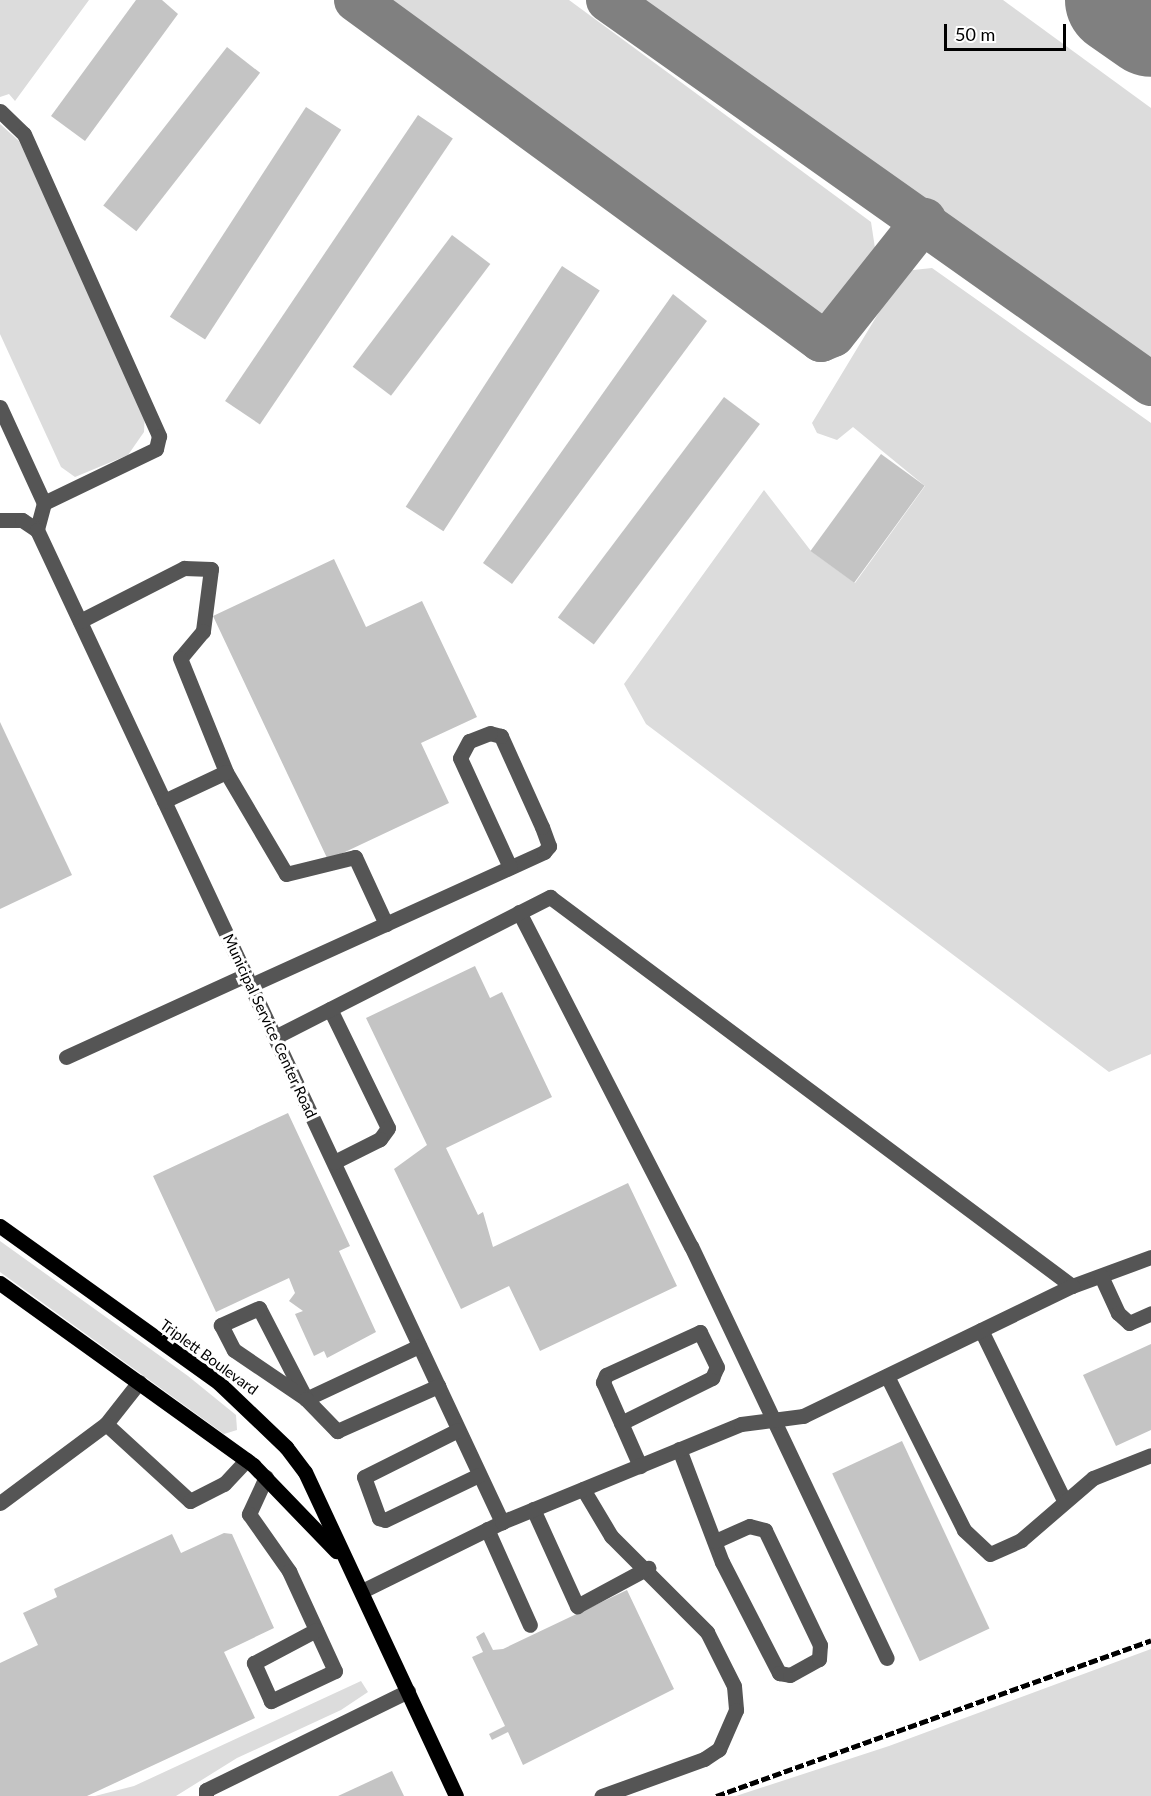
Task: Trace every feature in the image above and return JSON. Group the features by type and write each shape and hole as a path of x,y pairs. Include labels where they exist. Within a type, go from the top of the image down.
{"main road":[{"name":"Triplett Boulevard","path":"0,1226 249,1407 305,1472 456,1796"},
{"name":"Triplett Boulevard","path":"0,1283 246,1460 266,1477 346,1562"}],"street":[{"path":"0,111 24,134 159,436 156,449 44,503"},
{"path":"0,407 44,503 37,531 21,520 0,520"},
{"name":"Municipal Service Center Road","path":"37,531 502,1522"},
{"path":"80,621 184,568 211,569 203,631 180,658 226,772 286,874 355,857 386,924"},
{"path":"66,1057 386,924 510,867 549,846 501,736 490,733 469,741 460,758 510,867"},
{"path":"164,801 226,772"},
{"path":"275,1036 550,897 1072,1286"},
{"path":"519,912 621,1106 887,1659"},
{"path":"330,1009 388,1128 380,1138 334,1162"},
{"path":"362,1591 502,1522 741,1424 803,1416 1072,1286 1151,1257"},
{"path":"1101,1276 1118,1313 1129,1323 1151,1313"},
{"path":"306,1399 234,1350 222,1322 259,1308 306,1399 331,1428 342,1431 438,1386"},
{"path":"981,1330 1064,1500"},
{"path":"621,1423 712,1378 717,1367 700,1332 606,1375 603,1382 621,1423 640,1466"},
{"path":"306,1399 419,1346"},
{"path":"887,1376 977,1546 990,1554 1007,1551 1064,1500 1093,1478 1151,1455"},
{"path":"0,1503 106,1424 139,1382"},
{"path":"106,1424 190,1501 224,1484 246,1460"},
{"path":"458,1430 364,1477 379,1518 385,1520 479,1475"},
{"path":"679,1449 715,1541 779,1673 790,1675 819,1659 820,1645 765,1530 749,1526 715,1541"},
{"path":"266,1477 249,1514 289,1571 336,1671 271,1701 254,1664 316,1630"},
{"path":"583,1489 595,1518 648,1568 706,1632 734,1686 736,1710 719,1749 704,1759 602,1796"},
{"path":"533,1509 577,1606 648,1568"},
{"path":"487,1529 530,1625"},
{"path":"206,1796 206,1790 408,1691"}],"shaded area":[{"path":"0,0 89,0 15,101 9,94 0,97"},
{"path":"366,0 569,0 871,222 877,261 838,317 816,322 793,312"},
{"path":"629,0 1003,0 1151,108 1151,379"},
{"path":"0,124 19,141 145,411 144,432 128,455 75,477 61,467 0,334"},
{"path":"932,268 1151,423 1151,1054 1109,1072 646,724 624,684 764,490 811,551 855,583 925,486 853,427 837,440 817,433 812,423 904,271"},
{"path":"0,1241 188,1376 236,1415 237,1430 224,1434 0,1272"},
{"path":"1151,1649 1151,1796 736,1796 889,1746"},
{"path":"361,1681 368,1692 341,1710 237,1758 176,1796 95,1796 134,1786"}],"building":[{"path":"136,0 162,0 178,14 85,141 51,116"},
{"path":"227,47 260,73 136,231 103,205"},
{"path":"306,107 341,130 205,340 170,317"},
{"path":"418,115 453,138 260,425 225,401"},
{"path":"452,235 490,264 391,396 353,367"},
{"path":"562,266 600,291 443,531 406,507"},
{"path":"673,294 707,321 512,584 483,563"},
{"path":"724,397 760,424 594,645 558,617"},
{"path":"881,454 925,486 854,583 810,551"},
{"path":"334,559 366,627 422,601 477,717 421,743 449,803 328,860 213,616"},
{"path":"0,722 72,875 0,909"},
{"path":"475,966 490,998 502,992 552,1097 446,1148 478,1215 483,1212 493,1247 628,1183 677,1286 540,1351 509,1286 461,1309 394,1169 427,1145 366,1018"},
{"path":"288,1113 350,1246 339,1251 376,1332 327,1358 324,1351 314,1356 295,1314 303,1311 289,1301 295,1293 289,1278 216,1312 153,1176"},
{"path":"1151,1344 1151,1430 1116,1446 1083,1375"},
{"path":"902,1441 989,1629 920,1661 832,1474"},
{"path":"224,1533 232,1534 274,1628 224,1652 255,1718 87,1796 0,1796 0,1663 38,1645 23,1613 57,1597 54,1589 172,1534 181,1553"},
{"path":"627,1590 674,1689 523,1765 508,1732 492,1740 489,1734 505,1726 472,1657 483,1652 476,1637 484,1632 493,1650 503,1649"},
{"path":"392,1771 404,1796 338,1796"}],"taxiway":[{"path":"356,0 821,340 833,335 924,220"},
{"path":"608,0 1151,384"}],"runway":[{"path":"1120,0 1151,22"}],"railway":[{"path":"716,1796 1151,1640"}]}
